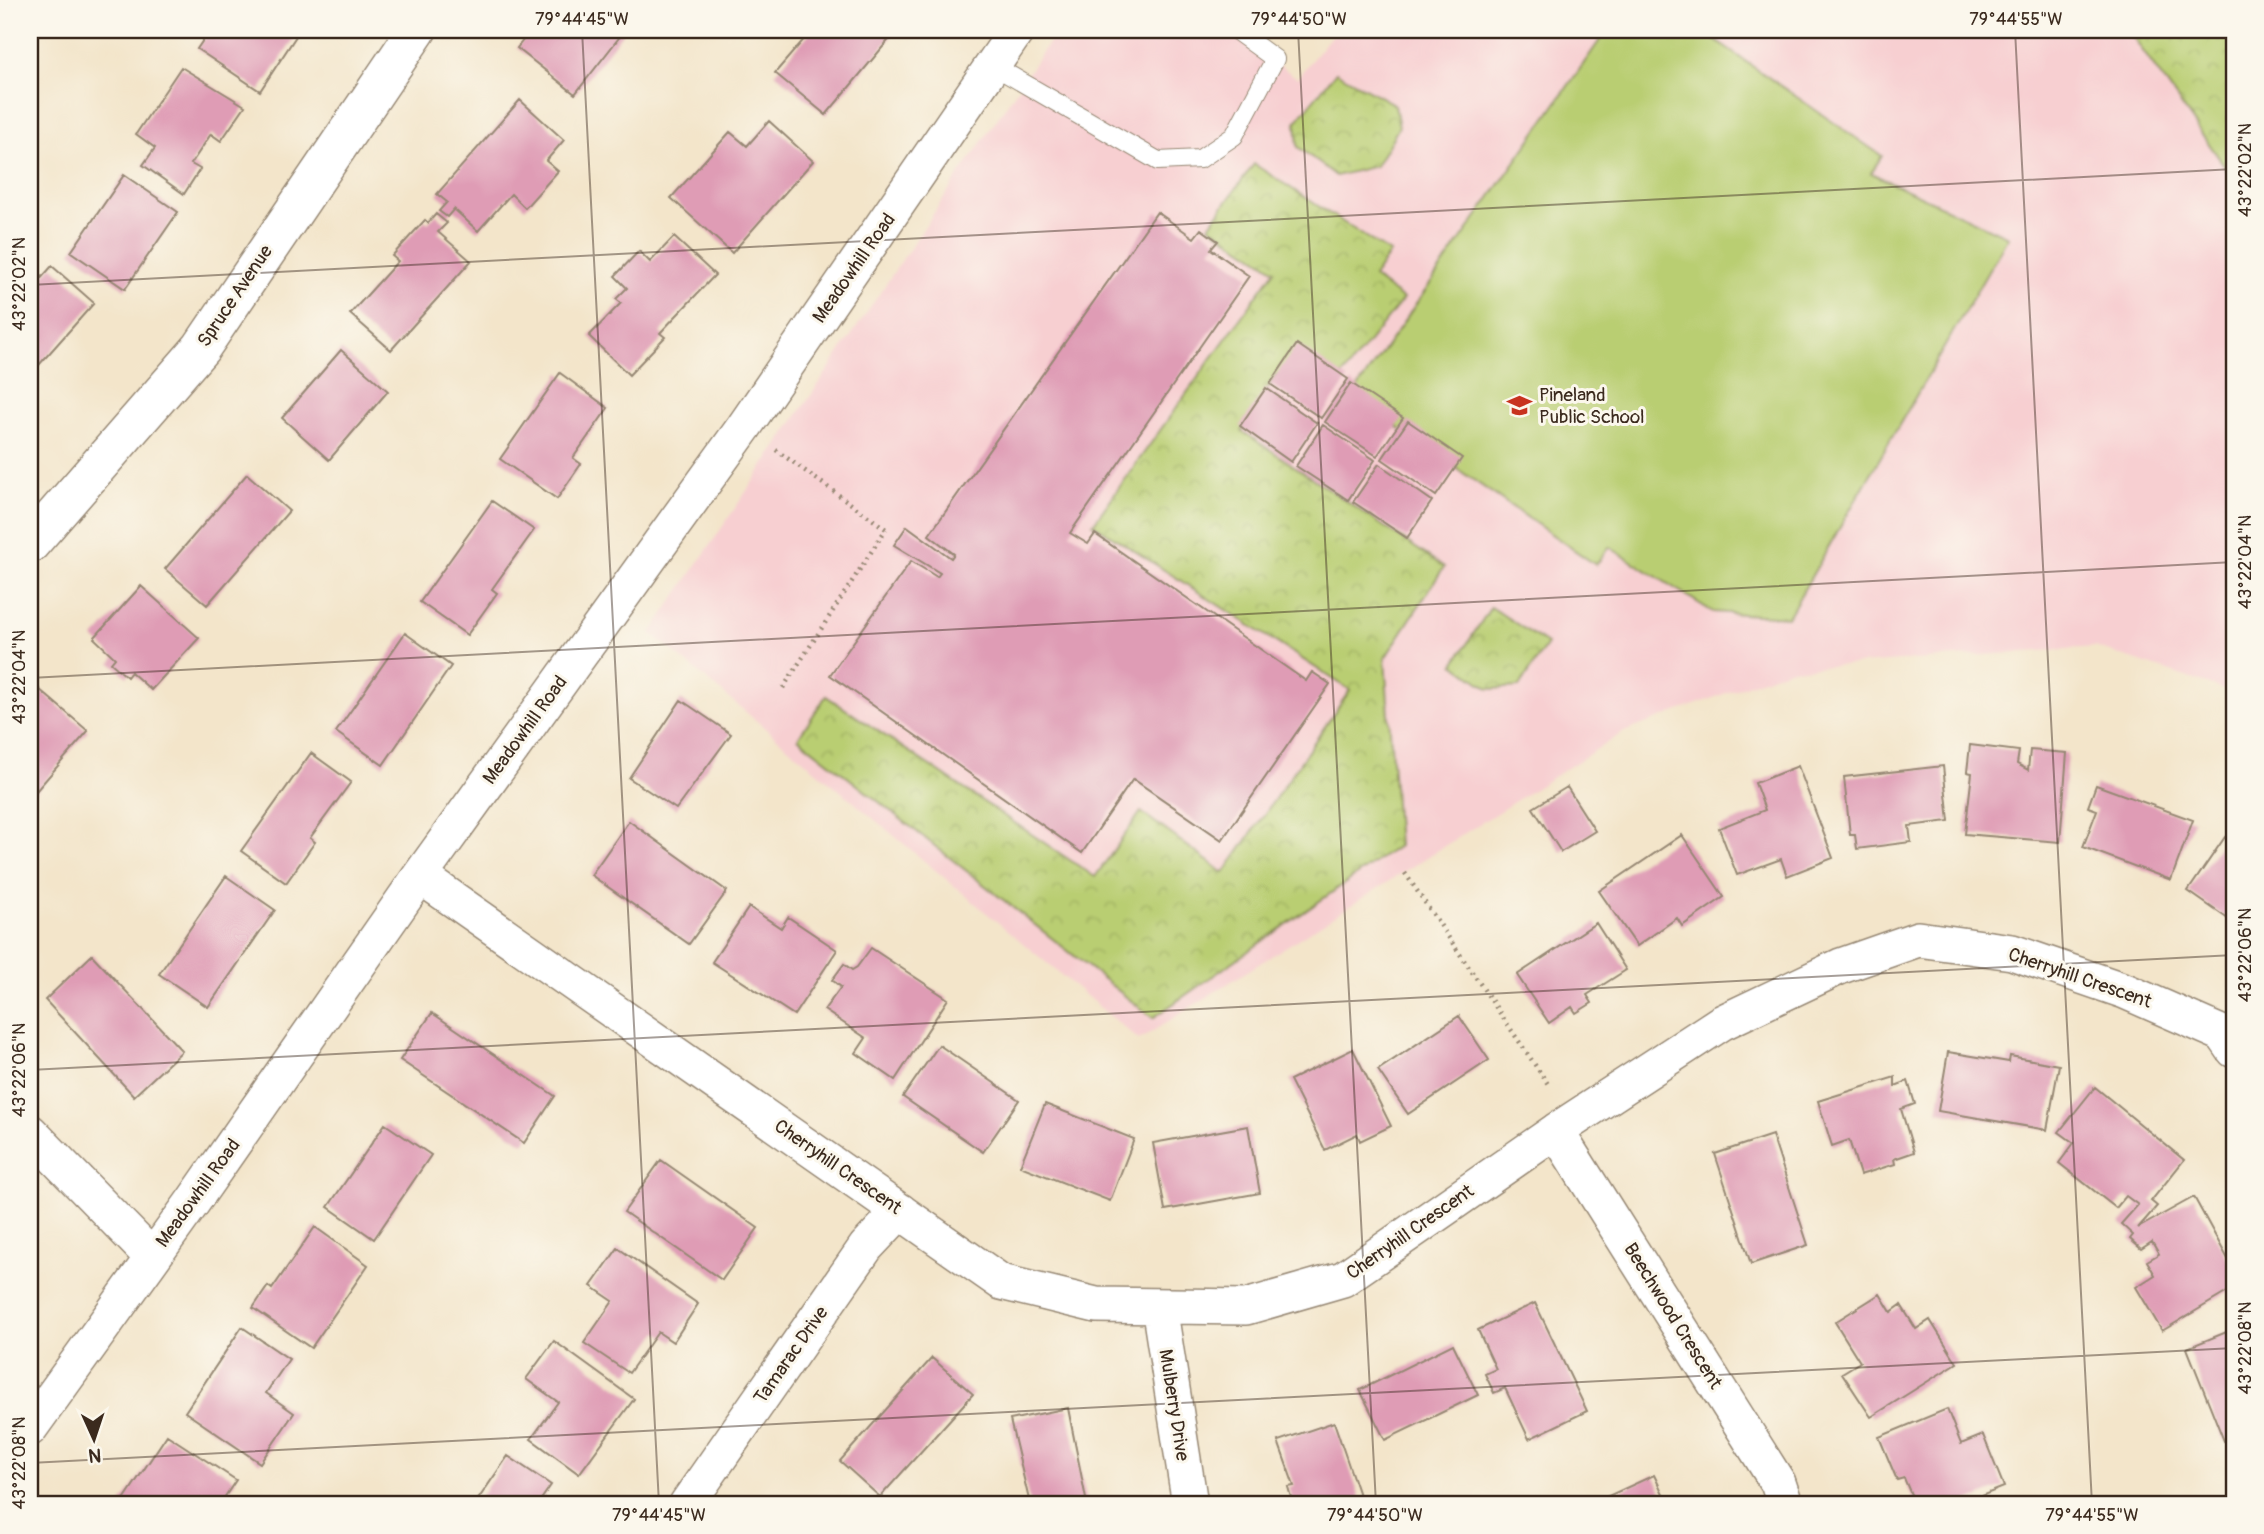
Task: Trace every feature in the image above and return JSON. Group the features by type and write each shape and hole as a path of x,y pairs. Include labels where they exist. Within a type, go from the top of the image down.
{"street":[{"name":"Spruce Avenue","path":"30,544 201,348 417,30"},
{"name":"Meadowhill Road","path":"30,1427 419,876 744,427 1017,30"},
{"name":"Cherryhill Crescent","path":"419,876 1001,1282 1096,1305 1246,1307 1343,1279 1564,1126 1721,1023 1841,966 1918,939 2012,952 2125,991 2223,1034 2234,1050"},
{"name":"Beechwood Crescent","path":"1564,1126 1778,1483 1785,1504"},
{"path":"30,1132 152,1257"},
{"name":"Tamarac Drive","path":"687,1504 866,1247 900,1211"},
{"name":"Mulberry Drive","path":"1159,1306 1190,1504"}],"lane":[{"path":"994,66 1158,161 1200,159 1234,136 1275,59 1236,30"}],"path":[{"path":"744,427 884,528 783,688"},
{"path":"1405,873 1564,1126"}],"shaded area":[{"name":"Pineland Public School","path":"1057,30 1231,30 1297,78 1336,30 2128,30 2234,179 2234,693 2095,647 1789,669 1624,732 1139,1040 651,633"}],"green space":[{"path":"1607,30 1700,30 1882,156 1871,173 2008,237 1788,617 1713,612 1609,547 1596,565 1352,396"},
{"path":"2128,30 2234,30 2234,179"},
{"path":"1336,72 1395,105 1399,127 1376,166 1336,176 1298,147 1296,122"},
{"path":"1254,164 1390,253 1373,277 1403,299 1323,400 1276,374 1242,431 1444,567 1385,658 1398,846 1153,1018 798,738 826,696 1095,877 1141,812 1224,873 1350,690 1093,524 1275,270 1209,226"},
{"path":"1491,607 1547,644 1519,687 1489,689 1454,664"}],"building":[{"path":"210,30 300,30 260,91 197,49"},
{"path":"531,30 625,30 575,94 517,48"},
{"path":"812,30 897,30 826,115 775,73"},
{"path":"181,67 245,106 221,141 211,134 191,164 200,169 184,194 143,165 155,148 136,134"},
{"path":"520,100 564,140 546,161 558,171 525,208 511,194 478,231 454,209 447,217 439,211 447,202 437,194"},
{"path":"769,121 813,161 732,253 671,198 730,132 747,146"},
{"path":"124,175 178,212 125,289 71,252"},
{"path":"1157,212 1194,238 1201,229 1218,241 1211,249 1249,276 1070,533 1088,544 1095,534 1306,681 1312,672 1330,684 1222,840 1133,779 1082,853 830,675 911,561 937,577 940,573 894,545 907,526 951,558 954,554 929,535"},
{"path":"436,214 447,223 438,232 471,261 391,350 350,314 398,261 392,256 425,220 428,223"},
{"path":"674,237 715,275 660,333 665,337 629,375 589,336 621,303 616,299 627,288 615,276 639,251 650,262"},
{"path":"52,266 94,303 30,375 30,291"},
{"path":"1297,344 1348,379 1321,418 1270,384"},
{"path":"341,350 388,391 329,460 282,418"},
{"path":"560,373 608,408 573,458 581,464 557,499 500,459"},
{"path":"1351,383 1403,418 1377,456 1325,422"},
{"path":"1266,388 1317,423 1291,462 1240,426"},
{"path":"1408,421 1462,458 1436,496 1382,459"},
{"path":"1323,425 1375,460 1348,500 1296,466"},
{"path":"1379,464 1432,501 1407,538 1353,502"},
{"path":"247,474 289,511 207,605 165,569"},
{"path":"492,501 534,530 492,589 497,593 467,635 420,602"},
{"path":"141,586 199,638 151,690 131,672 127,677 111,663 115,658 94,638"},
{"path":"405,633 451,666 383,765 336,732"},
{"path":"39,689 88,731 30,798 30,699"},
{"path":"681,700 731,734 676,809 629,778"},
{"path":"1970,745 2019,751 2017,764 2028,770 2030,750 2067,753 2060,842 1965,834 1972,773 1967,772"},
{"path":"311,753 351,782 310,838 315,842 286,883 241,851"},
{"path":"1798,766 1833,858 1787,876 1781,859 1737,875 1719,828 1765,810 1755,783"},
{"path":"1943,766 1949,821 1909,826 1911,842 1857,849 1855,835 1850,835 1844,777"},
{"path":"2096,785 2193,820 2171,880 2083,847 2097,810 2088,807"},
{"path":"1567,787 1595,831 1561,852 1533,808"},
{"path":"629,821 727,891 689,944 591,875"},
{"path":"1682,835 1724,897 1682,926 1677,918 1637,946 1599,891"},
{"path":"2225,837 2234,844 2234,916 2232,914 2228,919 2188,891"},
{"path":"226,876 275,910 208,1007 159,974"},
{"path":"749,907 781,928 788,917 837,950 794,1015 712,962"},
{"path":"1596,923 1626,970 1587,995 1592,1003 1576,1013 1572,1007 1549,1023 1517,975"},
{"path":"871,948 948,999 895,1080 856,1053 866,1038 824,1010 841,987 832,980 844,964 852,970"},
{"path":"92,955 182,1051 134,1096 45,1000"},
{"path":"432,1013 555,1096 524,1143 400,1060"},
{"path":"1459,1016 1489,1060 1408,1114 1378,1070"},
{"path":"939,1045 1019,1100 983,1152 903,1097"},
{"path":"1353,1049 1391,1126 1360,1141 1357,1134 1325,1150 1290,1080"},
{"path":"1948,1052 2009,1062 2010,1056 2059,1065 2047,1130 1938,1111"},
{"path":"1895,1077 1895,1086 1908,1081 1915,1104 1901,1109 1914,1152 1894,1159 1895,1164 1860,1175 1849,1140 1832,1146 1818,1101"},
{"path":"2095,1087 2184,1160 2151,1201 2157,1206 2138,1228 2194,1197 2234,1270 2234,1288 2162,1331 2136,1287 2155,1275 2147,1261 2159,1254 2152,1242 2141,1249 2130,1239 2133,1235 2121,1224 2138,1205 2126,1196 2116,1208 2059,1163 2074,1143 2059,1132"},
{"path":"1045,1104 1134,1139 1110,1201 1020,1166"},
{"path":"385,1124 431,1155 374,1239 328,1207"},
{"path":"1248,1126 1260,1193 1165,1210 1153,1143"},
{"path":"1772,1135 1808,1245 1751,1264 1715,1154"},
{"path":"661,1160 758,1228 722,1280 624,1212"},
{"path":"315,1227 368,1265 311,1348 253,1308 268,1286 272,1289"},
{"path":"618,1248 698,1304 673,1342 658,1332 629,1373 584,1343 613,1301 591,1286"},
{"path":"1880,1294 1891,1312 1901,1305 1916,1329 1930,1320 1957,1363 1871,1417 1842,1373 1860,1362 1835,1322"},
{"path":"1535,1303 1587,1411 1529,1439 1505,1388 1494,1393 1485,1374 1496,1369 1478,1330"},
{"path":"242,1327 289,1359 266,1393 294,1413 260,1463 185,1412"},
{"path":"2234,1329 2234,1437 2224,1441 2187,1348"},
{"path":"554,1341 634,1399 579,1474 531,1439 558,1402 526,1379"},
{"path":"1453,1344 1478,1395 1385,1440 1360,1390"},
{"path":"932,1358 973,1394 880,1497 840,1461"},
{"path":"1068,1408 1087,1504 1030,1504 1010,1420"},
{"path":"1947,1409 1961,1444 1983,1435 2004,1487 1961,1504 1915,1504 1904,1478 1897,1480 1879,1437"},
{"path":"1334,1422 1362,1504 1293,1504 1288,1487 1294,1486 1278,1441"},
{"path":"167,1435 236,1480 220,1504 121,1504"},
{"path":"508,1456 551,1485 538,1504 475,1504"},
{"path":"1654,1475 1668,1504 1591,1504"}],"place":[{"name":"Pineland Public School","path":"1519,406"}]}
